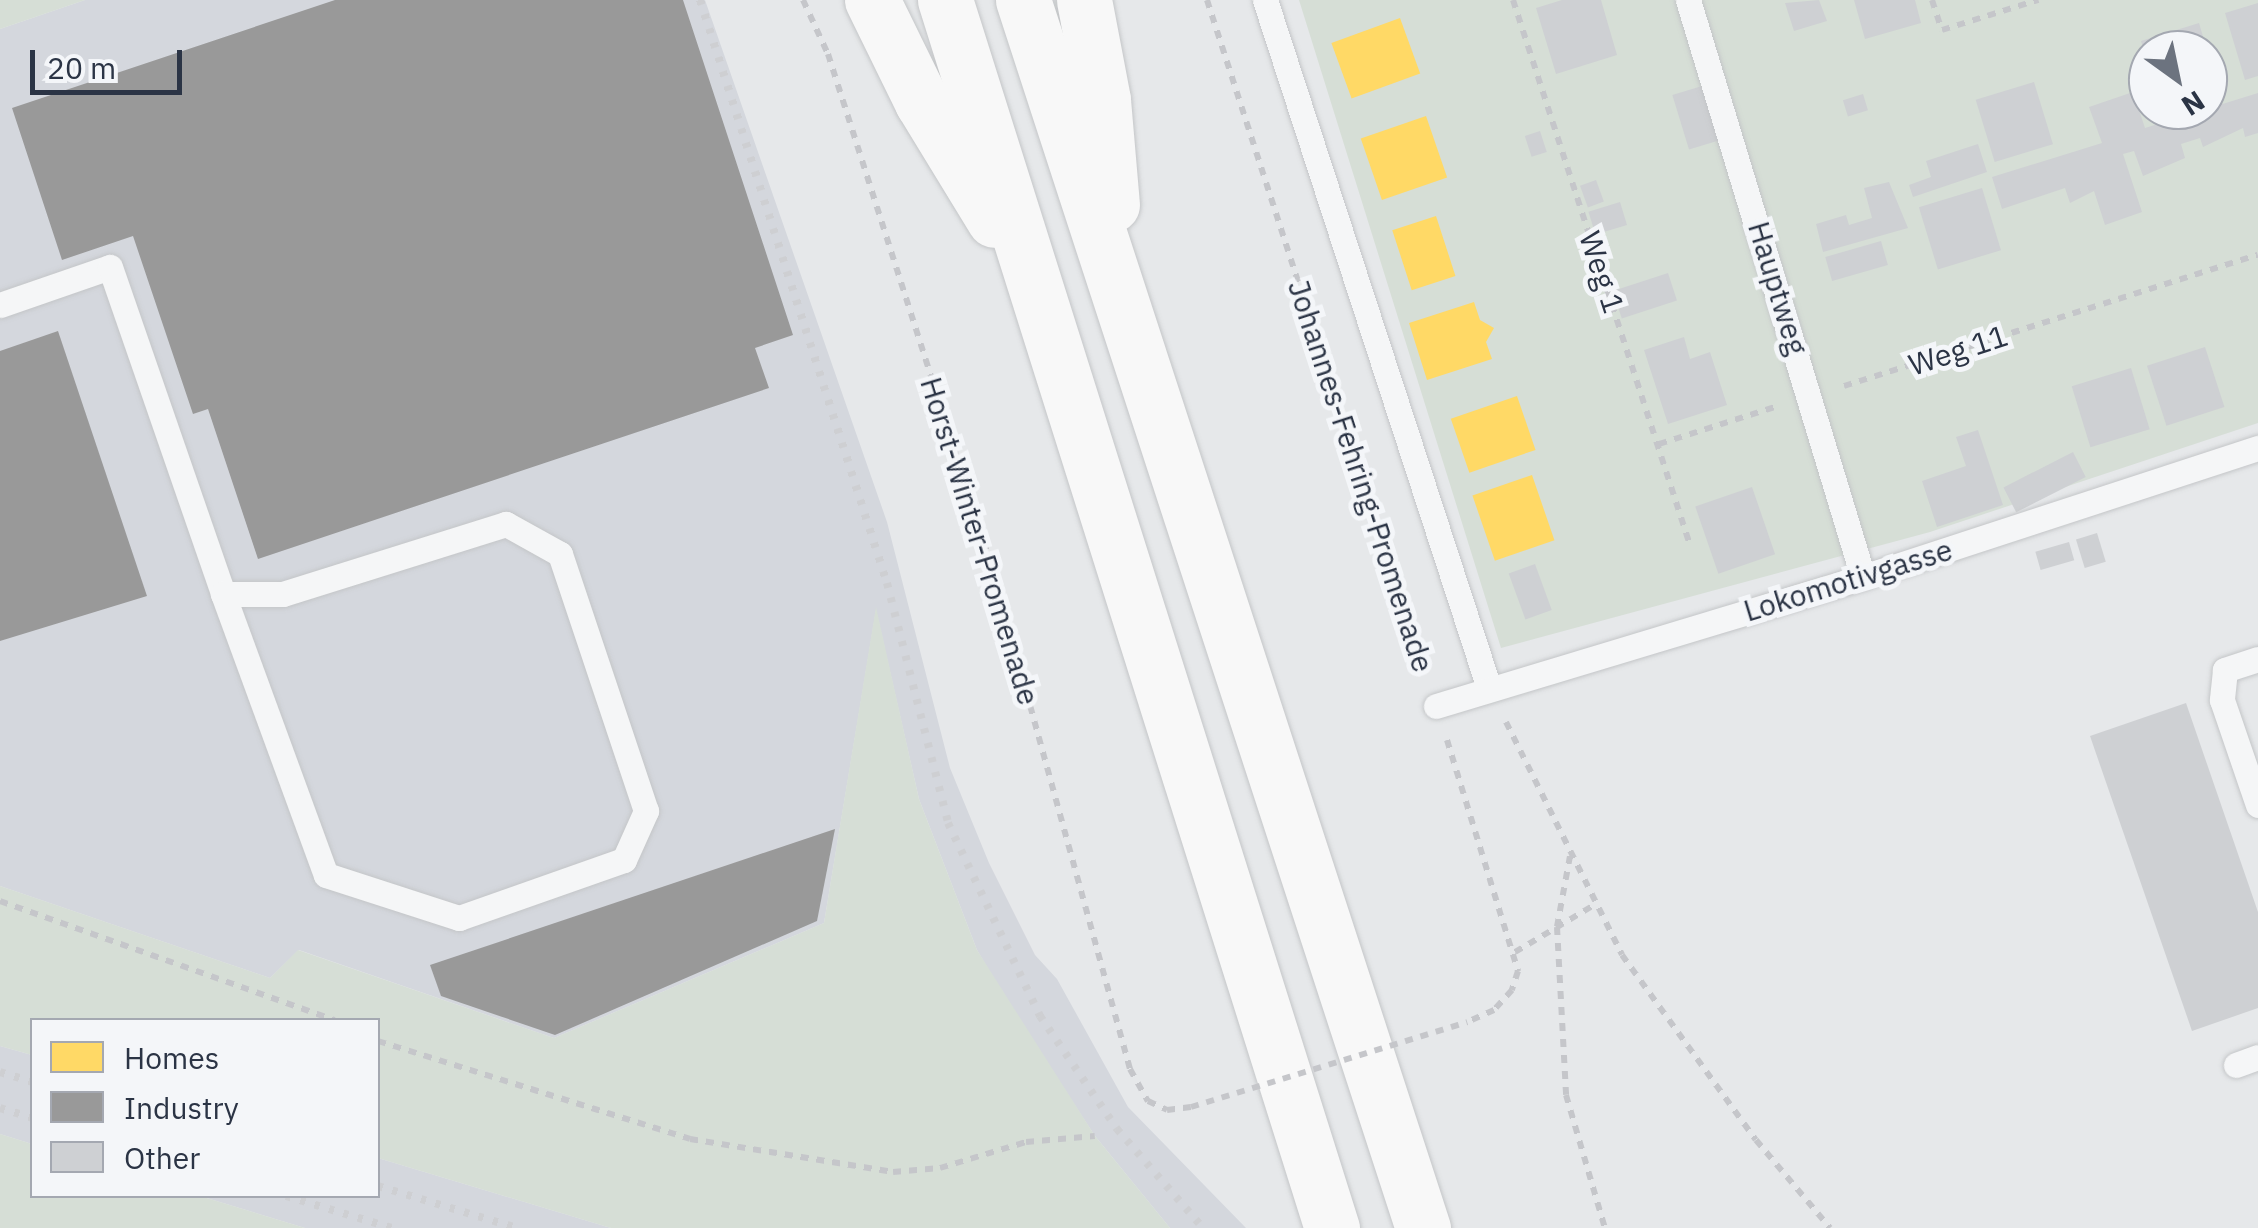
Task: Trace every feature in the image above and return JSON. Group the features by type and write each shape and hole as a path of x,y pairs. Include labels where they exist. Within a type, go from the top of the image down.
{"highway":[{"path":"872,0 922,102 1040,295"},
{"path":"944,0 1332,1228"},
{"path":"1023,0 1423,1228"},
{"path":"1084,0 1103,100 1120,303"}],"lane":[{"path":"1265,0 1489,688"},
{"name":"Hauptweg","path":"1688,0 1812,396 1864,578"},
{"path":"0,305 110,267 224,594 326,874 460,918 624,860 646,811 560,554 506,524 283,594 224,594"},
{"name":"Lokomotivgasse","path":"1436,706 1864,578 2258,448"},
{"path":"2258,659 2225,670 2222,700 2258,804"}],"path":[{"name":"Horst-Winter-Promenade","path":"804,0 828,54 992,567 1139,1089 1167,1110 1191,1106 1466,1022 1494,1010 1512,990 1515,952"},
{"name":"Johannes-Fehring-Promenade","path":"1207,0 1515,952"},
{"name":"Weg 1","path":"1513,0 1690,545"},
{"path":"1932,0 1942,30 2038,0"},
{"name":"Weg 11","path":"1659,444 2258,255"},
{"path":"1489,688 1594,905 1756,1140 1830,1228"},
{"path":"1570,854 1556,927 1566,1095 1605,1228"},
{"path":"0,901 328,1018"},
{"path":"1515,952 1594,905"},
{"path":"380,1041 690,1139 893,1172 940,1168 1026,1142 1094,1136"}],"shaded area":[{"path":"0,0 85,0 0,29"},
{"path":"85,0 705,0 887,522 950,768 989,863 1035,955 1057,979 1128,1107 1246,1228 1170,1228 1095,1136 1010,1006 977,950 919,799 876,610 824,923 554,1038 299,950 270,978 0,886 0,29"},
{"path":"1299,0 2258,0 2258,423 1930,532 1501,648"},
{"path":"876,607 919,799 977,950 1095,1136 1170,1228 611,1228 380,1159 380,1018 30,1018 30,1054 0,1046 0,886 270,978 298,950 554,1038 824,923"},
{"path":"0,1046 30,1054 30,1143 0,1134"},
{"path":"0,1134 30,1143 30,1198 207,1198 305,1228 0,1228"},
{"path":"380,1159 611,1228 305,1228 207,1198 380,1198"}],"building: Homes":[{"path":"1400,18 1420,73 1352,98 1331,43"},
{"path":"1426,116 1447,177 1382,200 1361,138"},
{"path":"1436,216 1455,276 1412,290 1392,230"},
{"path":"1474,302 1480,320 1494,328 1486,342 1492,359 1427,380 1409,323"},
{"path":"1517,396 1536,450 1469,473 1451,419"},
{"path":"1532,475 1554,540 1495,561 1472,496"}],"building: Industry":[{"path":"335,0 683,0 793,335 755,348 769,388 258,559 208,409 193,414 133,236 62,260 12,108"},
{"path":"58,331 147,596 0,641 0,351"},
{"path":"835,829 817,921 555,1035 441,996 430,965"}],"building: Other":[{"path":"1562,0 1601,0 1617,55 1556,74 1536,8"},
{"path":"1819,0 1827,21 1794,31 1785,3"},
{"path":"1854,0 1915,0 1921,23 1865,39"},
{"path":"2258,3 2258,76 2245,80 2225,13"},
{"path":"2199,23 2201,30 2176,30"},
{"path":"2034,82 2053,144 1995,162 1976,100"},
{"path":"1702,86 1719,141 1689,150 1672,95"},
{"path":"2258,93 2258,133 2245,137 2243,128 2203,147 2200,138 2181,144 2185,158 2143,176 2134,151 2123,154 2142,212 2105,225 2094,191 2070,203 2065,188 2002,209 1992,177 2102,143 2089,107 2128,94 2128,130 2228,130 2228,102"},
{"path":"1863,94 1868,110 1848,116 1843,100"},
{"path":"1540,131 1547,152 1532,157 1525,136"},
{"path":"1978,144 1987,172 1913,197 1909,185 1931,177 1926,161"},
{"path":"1596,180 1604,202 1588,207 1580,186"},
{"path":"1889,182 1908,228 1823,252 1816,224 1846,215 1849,225 1872,218 1864,188"},
{"path":"1982,188 2001,250 1938,269 1919,207"},
{"path":"1620,202 1627,225 1595,235 1588,212"},
{"path":"1881,241 1888,265 1832,281 1825,257"},
{"path":"1668,273 1677,301 1622,319 1613,291"},
{"path":"1684,337 1690,359 1710,352 1727,405 1668,424 1644,350"},
{"path":"2205,347 2224,407 2166,426 2147,366"},
{"path":"2131,368 2150,429 2090,447 2072,386"},
{"path":"1978,430 2003,505 1937,527 1922,481 1966,466 1956,437"},
{"path":"2073,452 2086,477 2016,512 2004,487"},
{"path":"1752,487 1775,554 1718,574 1695,507"},
{"path":"2097,533 2106,562 2085,568 2076,539"},
{"path":"2069,542 2074,560 2041,570 2035,552"},
{"path":"1535,564 1552,610 1525,620 1509,574"},
{"path":"2186,703 2258,912 2258,1008 2192,1031 2090,736"}],"railway":[{"path":"700,0 887,583 948,823 1040,1016 1117,1129 1203,1228"},
{"path":"0,1072 30,1081"},
{"path":"0,1108 30,1117"},
{"path":"380,1187 517,1228"},
{"path":"293,1198 392,1228"}]}
